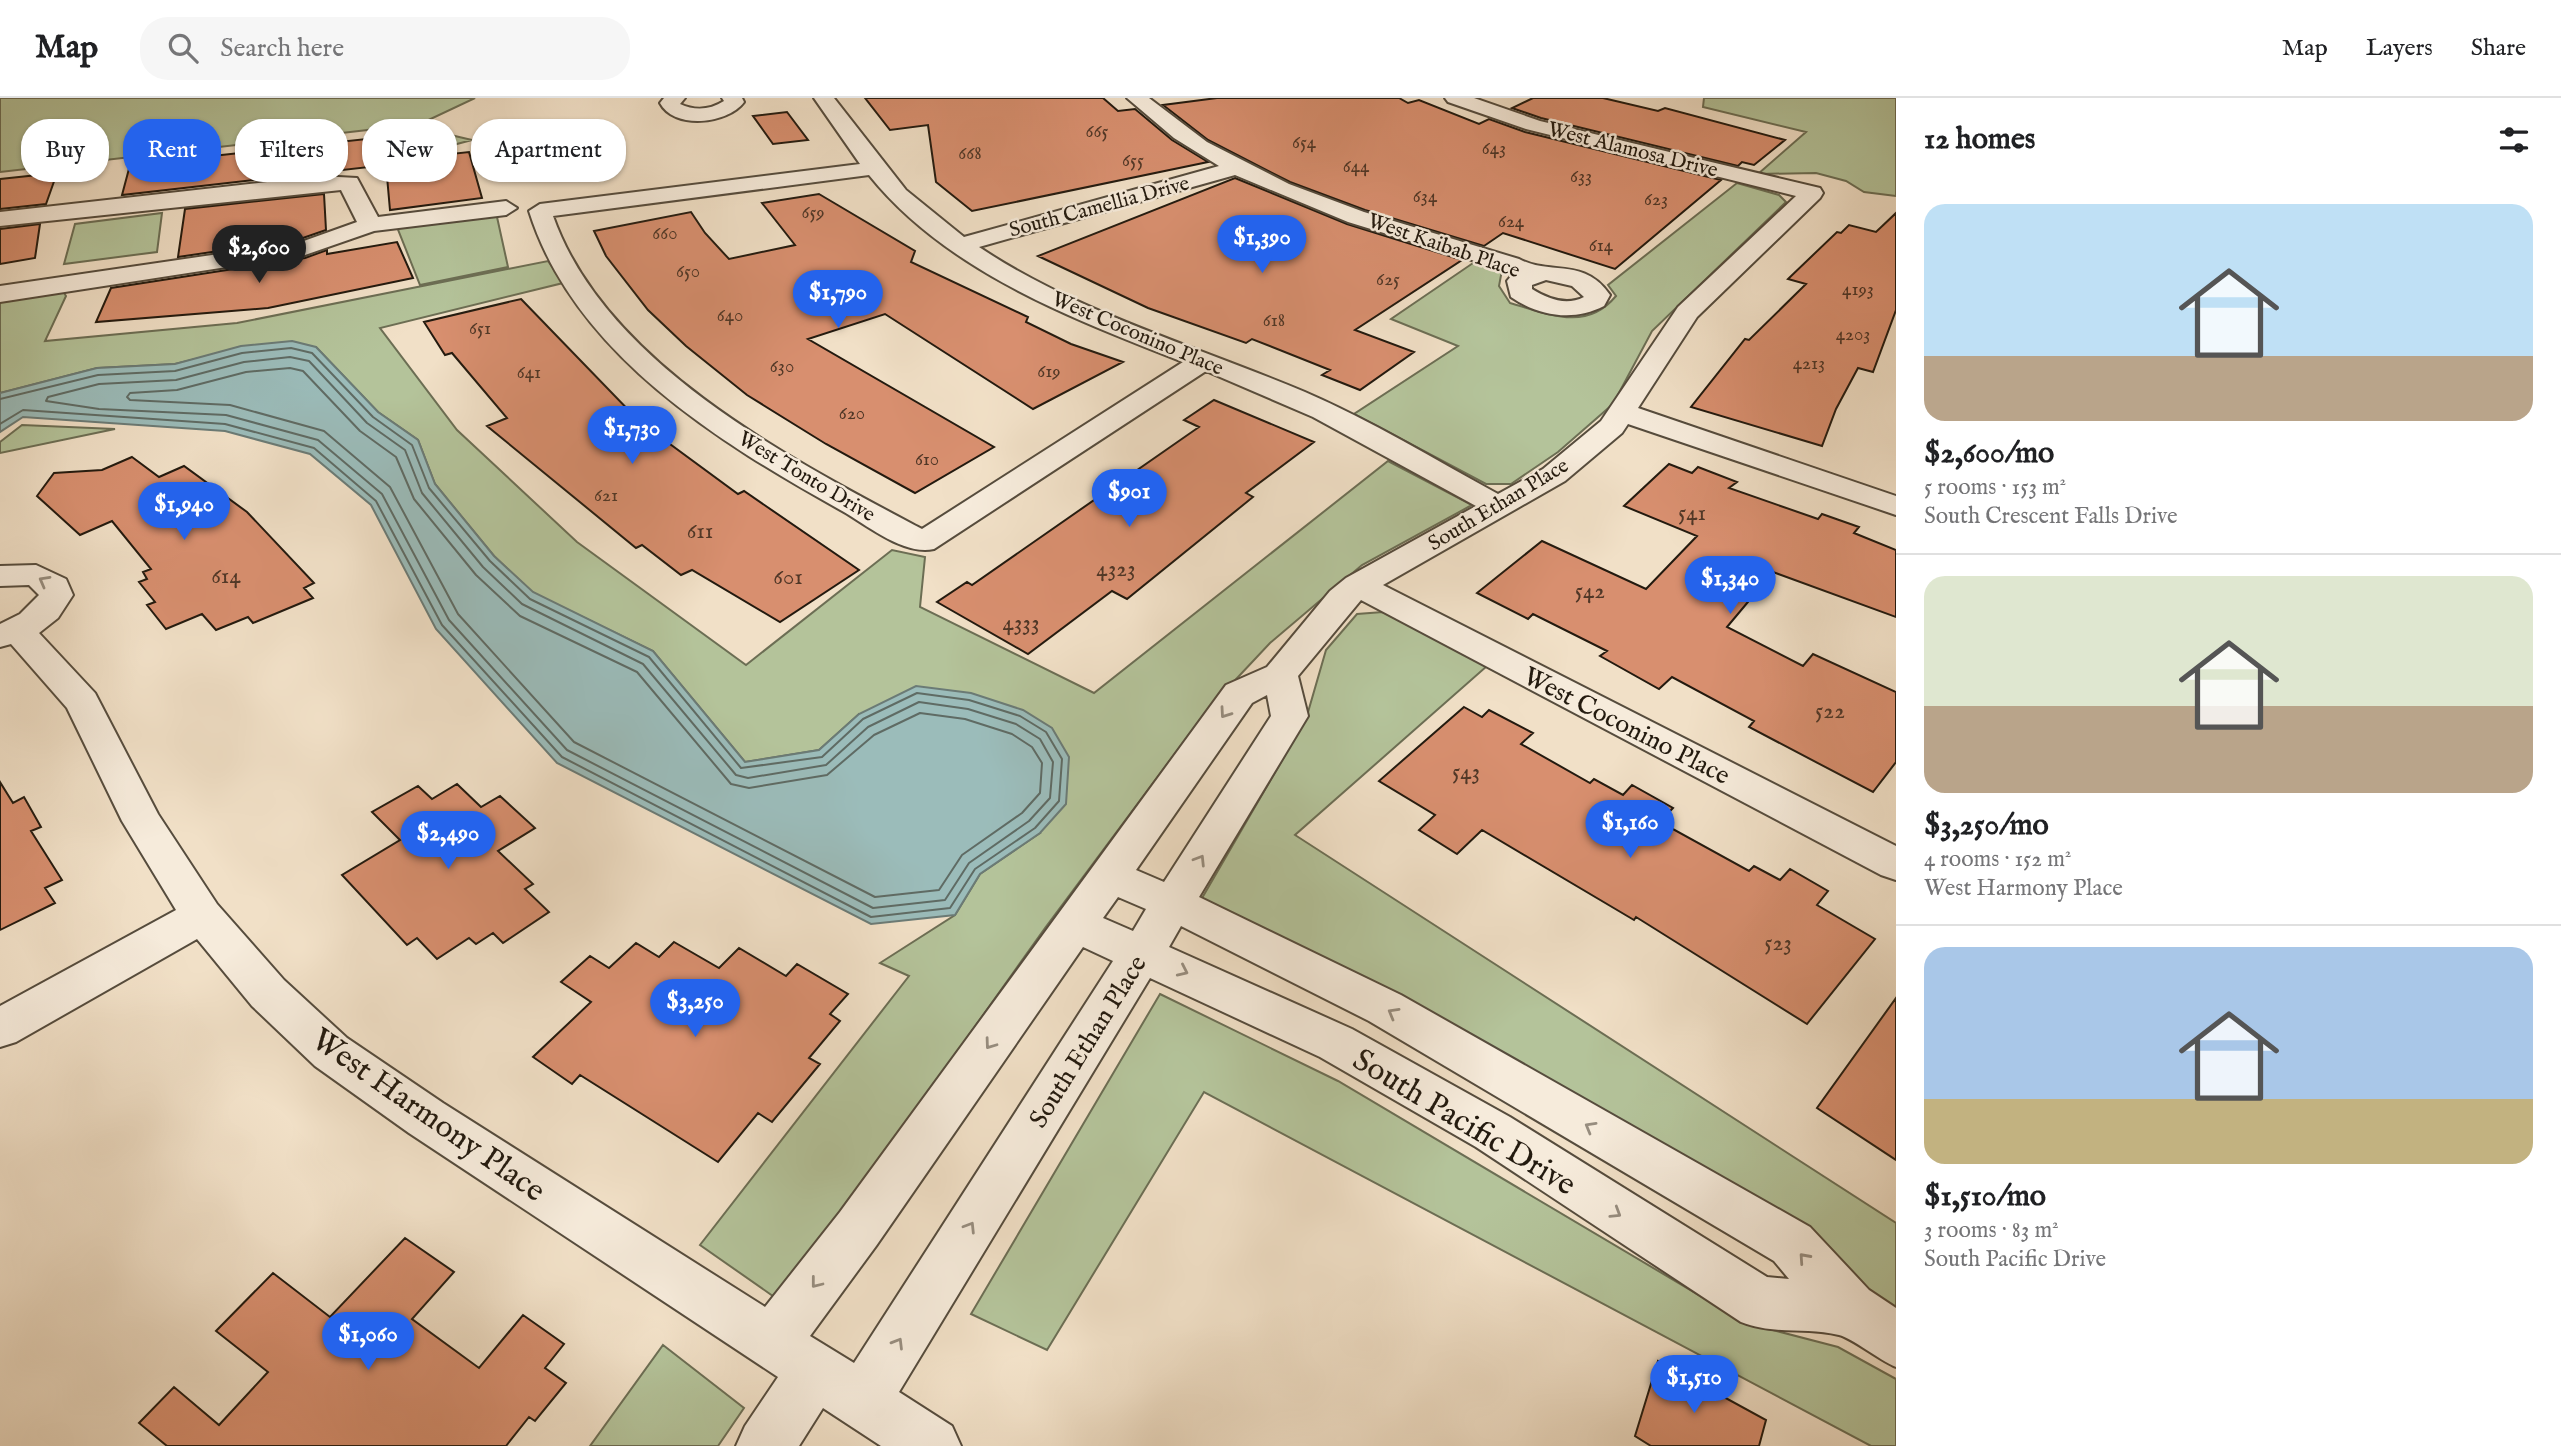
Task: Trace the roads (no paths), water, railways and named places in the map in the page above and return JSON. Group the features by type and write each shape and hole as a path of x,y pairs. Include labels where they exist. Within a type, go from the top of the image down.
{"street":[{"path":"675,98 670,103 672,107 695,114 726,109 732,105 734,98"},
{"name":"West Coconino Place","path":"824,98 876,168 915,210 960,244 1068,305 1325,412 1499,506"},
{"name":"West Kaibab Place","path":"1137,98 1186,138 1237,168 1323,204 1510,264 1530,275"},
{"name":"West Alamosa Drive","path":"1455,98 1533,125 1812,193"},
{"name":"West Tonto Drive","path":"876,168 540,211 556,253 585,299 627,346 683,396 756,448 923,542 1204,361"},
{"name":"South Camellia Drive","path":"960,244 1237,168"},
{"path":"0,219 320,183 349,183 370,225"},
{"name":"South Ethan Place","path":"765,1446 793,1357 858,1229 1239,694 1280,675 1342,598 1359,585 1553,475 1612,427 1687,312 1812,193"},
{"path":"0,294 305,248 370,225 506,208"},
{"path":"1621,412 1896,506"},
{"name":"West Harmony Place","path":"0,576 36,575 54,586 56,595 41,616 8,633 82,702 142,821 202,916 268,993 331,1052 426,1118 932,1446"},
{"name":"West Coconino Place","path":"1359,585 1896,864"},
{"name":"South Ethan Place","path":"862,1401 1290,716 1280,675"},
{"name":"South Pacific Drive","path":"1110,876 1173,903 1385,1008 1792,1244 1850,1309 1896,1340"},
{"path":"0,1028 202,916"},
{"name":"South Pacific Drive","path":"1075,924 1336,1043 1493,1132 1760,1303 1850,1309"}],"water":[{"path":"292,341 316,347 378,412 418,440 435,484 494,556 533,592 653,651 745,762 819,750 859,714 916,686 971,693 1023,710 1052,728 1069,757 1066,804 1040,833 980,874 955,915 871,924 557,763 436,629 371,505 310,454 225,431 23,417 0,432 0,393 97,368 175,364 241,346"}]}
